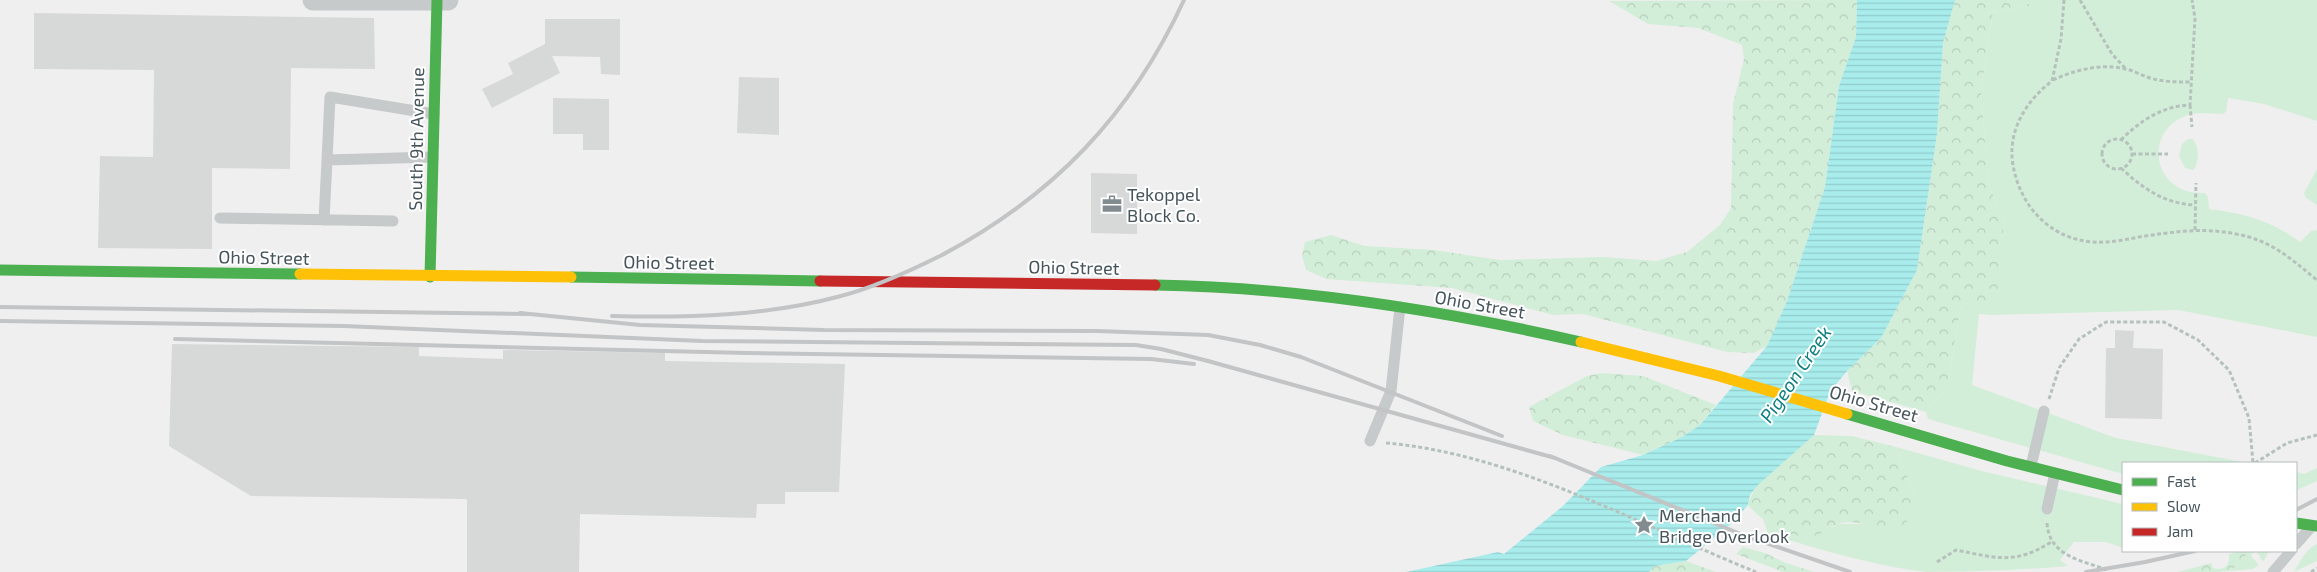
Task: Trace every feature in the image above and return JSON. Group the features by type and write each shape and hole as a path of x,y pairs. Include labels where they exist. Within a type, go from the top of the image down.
{"street":[{"path":"313,0 441,0"},
{"name":"South 9th Avenue","path":"430,277 434,114 441,0"},
{"name":"Ohio Street","path":"0,270 1164,285 1294,293 1400,307 1526,330 1662,362 2055,473 2122,490"},
{"path":"2297,523 2314,526"}],"lane":[{"path":"324,220 330,97 434,114"},
{"path":"327,160 433,157"},
{"path":"220,218 393,221"},
{"path":"1370,441 1391,391 1400,307"},
{"path":"2030,466 2044,411"},
{"path":"2046,510 2055,473"},
{"path":"2297,543 2314,526"},
{"path":"2273,572 2289,552"}],"path":[{"path":"2052,81 2061,39 2064,0"},
{"path":"2080,0 2112,54 2126,69"},
{"path":"2192,0 2195,18 2190,82 2192,127"},
{"path":"2190,82 2172,82 2149,78 2126,69 2100,67 2073,71 2052,81 2038,92 2028,104 2016,127 2012,156 2016,183 2032,211 2061,234 2077,240 2094,242 2195,230 2215,230 2256,239 2279,249 2317,280"},
{"path":"2121,140 2137,125 2162,110 2190,105"},
{"path":"2111,140 2121,140 2129,145 2132,154 2129,163 2121,168 2111,168 2102,156 2104,147 2111,140"},
{"path":"2132,154 2168,154"},
{"path":"2121,168 2147,191 2166,200 2195,206"},
{"path":"2195,230 2196,182"},
{"path":"2044,411 2059,368 2079,339 2106,322 2164,322 2198,340 2229,370 2249,418 2254,462"},
{"path":"2256,462 2287,443 2317,435"},
{"path":"1370,441 1424,446 1507,467 1756,572"},
{"path":"2046,510 2048,533 2051,542 2070,557 2105,569 2106,572"},
{"path":"1937,562 1956,550 2000,559 2034,552 2051,542"},
{"path":"2311,572 2317,568"}],"green space":[{"path":"1857,0 1856,37 1839,86 1825,187 1787,301 1767,346 1754,353 1727,352 1583,314 1553,315 1452,288 1326,279 1306,270 1302,256 1305,242 1331,235 1365,246 1434,250 1500,260 1604,257 1656,261 1687,252 1720,225 1731,208 1733,104 1744,59 1742,45 1698,28 1648,24 1609,1"},
{"path":"1955,0 2029,0 2029,6 1993,12 1981,91 1988,183 2004,221 1997,296 1960,310 1947,388 1926,412 1852,391 1847,371 1881,338 1917,270 1937,134 1943,43"},
{"path":"2029,0 2317,0 2317,121 2264,104 2228,98 2226,112 2223,114 2192,114 2173,123 2164,134 2159,148 2159,161 2164,174 2174,184 2187,191 2205,193 2208,197 2209,209 2257,219 2268,223 2300,242 2311,231 2317,230 2317,337 2178,310 1979,314 1972,385 2116,438 2243,462 2122,462 2122,474 1928,419 1926,412 1947,388 1960,310 2004,221 1988,183 1981,91 1993,12 2029,6"},
{"path":"2188,139 2193,139 2197,150 2198,159 2193,170 2185,168 2179,156 2182,144"},
{"path":"2317,169 2317,205 2306,198 2304,193"},
{"path":"1602,373 1643,376 1716,405 1700,425 1682,437 1643,455 1563,435 1533,421 1529,407 1587,376"},
{"path":"1814,435 1852,436 1896,447 1915,497 1906,524 1888,531 1850,522 1835,525 1823,533 1804,536 1795,535 1777,528 1754,511 1748,505 1758,485"},
{"path":"1896,447 1982,471 2122,504 2122,548 2106,542 2074,542 2060,560 2068,566 2034,569 1927,572 1867,561 1768,534 1763,519 1785,532 1813,536 1839,524 1870,524 1888,531 1915,497"},
{"path":"2317,468 2317,481 2297,491 2297,472 2304,474"},
{"path":"2317,544 2317,561 2294,572 2306,552"},
{"path":"1743,547 1765,553 1786,563 1814,572 1783,572 1736,554"},
{"path":"2248,552 2257,552 2252,553 2251,556 2259,565 2253,569 2218,572 2237,567"},
{"path":"2248,552 2237,567 2218,572 2178,572 2211,563 2213,568 2220,569 2226,567 2229,554"},
{"path":"2257,552 2268,552 2263,562"},
{"path":"1686,561 1716,572 1649,572 1654,566"}],"water":[{"name":"Pigeon Creek","path":"1857,0 1955,0 1943,43 1937,134 1917,270 1881,338 1847,371 1830,392 1814,435 1759,484 1750,495 1748,505 1731,524 1686,561 1654,566 1649,572 1406,572 1498,552 1504,554 1563,506 1601,467 1643,455 1682,437 1700,425 1767,346 1787,301 1825,187 1839,86 1856,37"}],"building":[{"path":"34,13 374,18 375,69 291,68 290,169 212,168 212,249 98,248 100,156 153,157 154,70 34,69"},
{"path":"545,19 620,19 620,75 601,74 600,57 552,56 560,73 492,108 482,89 513,74 508,63 545,44"},
{"path":"739,77 779,78 779,135 737,133"},
{"path":"553,98 609,99 609,150 583,150 583,134 553,134"},
{"path":"1091,173 1137,174 1137,234 1091,233"},
{"path":"2115,330 2134,331 2133,348 2163,349 2162,419 2105,418 2106,348 2115,348"},
{"path":"172,344 419,347 419,356 503,359 503,350 665,353 665,361 845,364 839,492 785,492 785,504 757,504 756,518 580,514 579,572 467,572 467,499 251,496 169,446"}],"railway":[{"path":"612,316 699,316 756,312 813,303 867,288 905,273 942,255 982,232 1019,206 1053,179 1085,148 1113,116 1139,80 1163,42 1184,0"},
{"path":"0,307 527,314"},
{"path":"520,313 640,325 824,330 1097,331 1208,335 1260,345 1301,357 1502,436"},
{"path":"0,321 344,326 702,341 1136,345 1161,349 1208,361 1555,458"},
{"path":"175,339 747,353 1151,359 1194,364"},
{"path":"1550,456 1743,535 1850,572"},
{"path":"2297,509 2317,499"},
{"path":"2086,572 2190,552"}],"traffic: fast":[{"path":"430,277 437,0"},
{"path":"0,270 300,274"},
{"path":"571,277 820,281"},
{"path":"1155,285 1262,290 1369,302 1422,310 1581,342"},
{"path":"1847,414 2007,461 2122,490"},
{"path":"2297,523 2317,526"}],"traffic: slow":[{"path":"300,274 571,277"},
{"path":"1581,342 1719,376 1847,414"}],"traffic: jam":[{"path":"820,281 1155,285"}],"place":[{"name":"Tekoppel Block Co.","path":"1112,204"},
{"name":"Merchand Bridge Overlook","path":"1644,525"}]}
